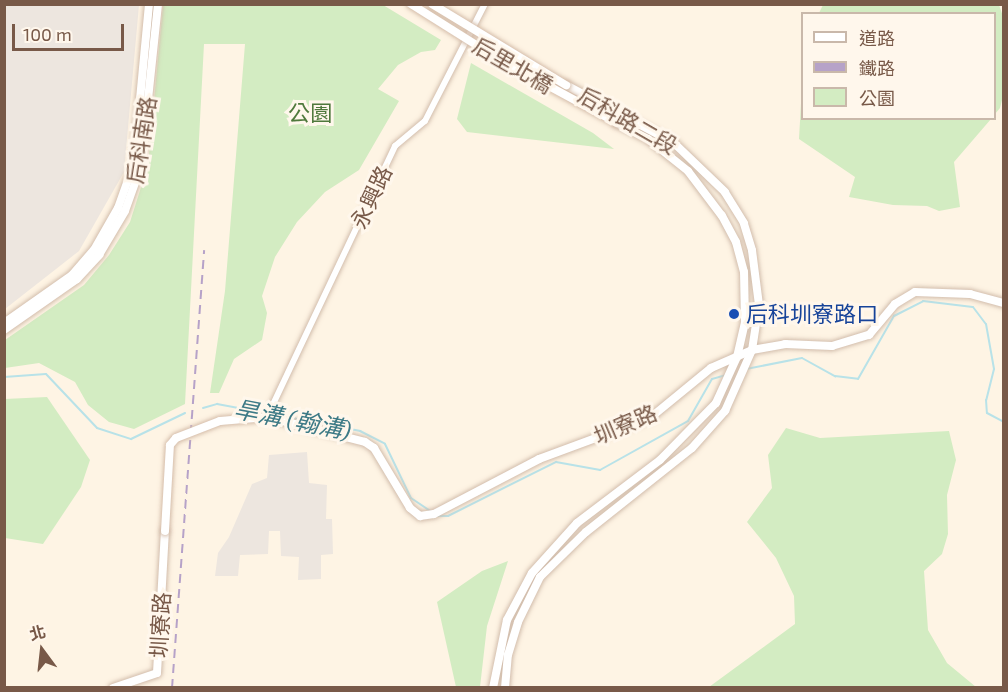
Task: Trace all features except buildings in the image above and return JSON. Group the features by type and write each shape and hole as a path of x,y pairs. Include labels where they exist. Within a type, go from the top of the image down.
{"street":[{"name":"后里北橋","path":"411,4 497,58 617,123"},
{"name":"后里北橋","path":"432,4 566,85"},
{"name":"永興路","path":"267,417 395,146 425,121 485,4"},
{"name":"后科南路","path":"4,322 72,275 94,250 118,208 134,163 153,7"},
{"name":"后科南路","path":"4,330 77,279 99,255 125,212 141,166 153,7"},
{"name":"后科路二段","path":"505,687 508,656 518,622 540,578 586,532 692,448 725,411 752,350 759,304 758,277 744,223 725,192 700,165 665,136 566,85"},
{"name":"后科路二段","path":"493,687 507,620 532,573 577,523 682,441 716,403 737,357 746,296 736,242 706,191 688,171 648,140 617,123"},
{"name":"圳寮路","path":"113,687 158,673 170,445 176,438 220,421 267,417 365,442 374,448 410,508 420,516 434,514 539,459 650,418 711,368 752,350 785,344 832,346 869,335 895,304 915,292 970,294 1004,303"}],"shaded area":[{"path":"5,4 139,5 124,172 79,251 5,309"},
{"path":"307,452 309,483 327,485 326,519 332,519 333,554 321,555 321,579 298,580 299,557 281,556 280,531 269,531 268,554 240,555 238,576 215,576 218,553 229,537 252,484 267,478 269,455"}],"green space":[{"name":"公園","path":"163,5 383,5 441,40 435,50 421,52 398,65 378,89 399,101 359,170 325,192 297,222 275,257 262,296 267,313 262,340 234,359 219,393 210,393 225,291 245,44 204,44 185,404 134,429 109,422 88,405 75,382 39,363 5,368 5,340 84,285 109,255 130,222 148,165"},
{"path":"823,5 999,5 1004,19 1004,92 1000,108 996,113 996,12 820,12"},
{"path":"471,63 593,133 614,149 467,132 457,119"},
{"path":"801,103 801,120 990,120 954,162 960,207 939,211 927,206 893,205 849,197 855,177 799,139"},
{"path":"47,397 90,460 81,487 43,544 5,538 5,399"},
{"path":"786,428 820,438 949,431 956,460 947,495 948,534 942,554 924,571 928,630 947,663 976,687 709,687 795,624 794,596 776,558 747,522 772,488 768,455"},
{"path":"508,561 487,626 480,687 456,687 437,602 482,571"}],"waterway":[{"name":"旱溝 (翰溝)","path":"746,369 802,358 835,376 858,379 894,316 923,301 973,307 986,324 994,369 986,400 987,413 1004,422"},
{"name":"旱溝 (翰溝)","path":"4,377 46,374 97,428 131,439 185,413"},
{"name":"旱溝 (翰溝)","path":"437,516 448,516 556,462 600,470 688,421 712,379 726,375"},
{"name":"旱溝 (翰溝)","path":"203,408 217,404 265,413"},
{"name":"旱溝 (翰溝)","path":"277,415 360,431 385,444 411,498 430,511"}],"railway":[{"path":"172,688 204,250"}],"place":[{"name":"后科圳寮路口","path":"734,314"}]}
